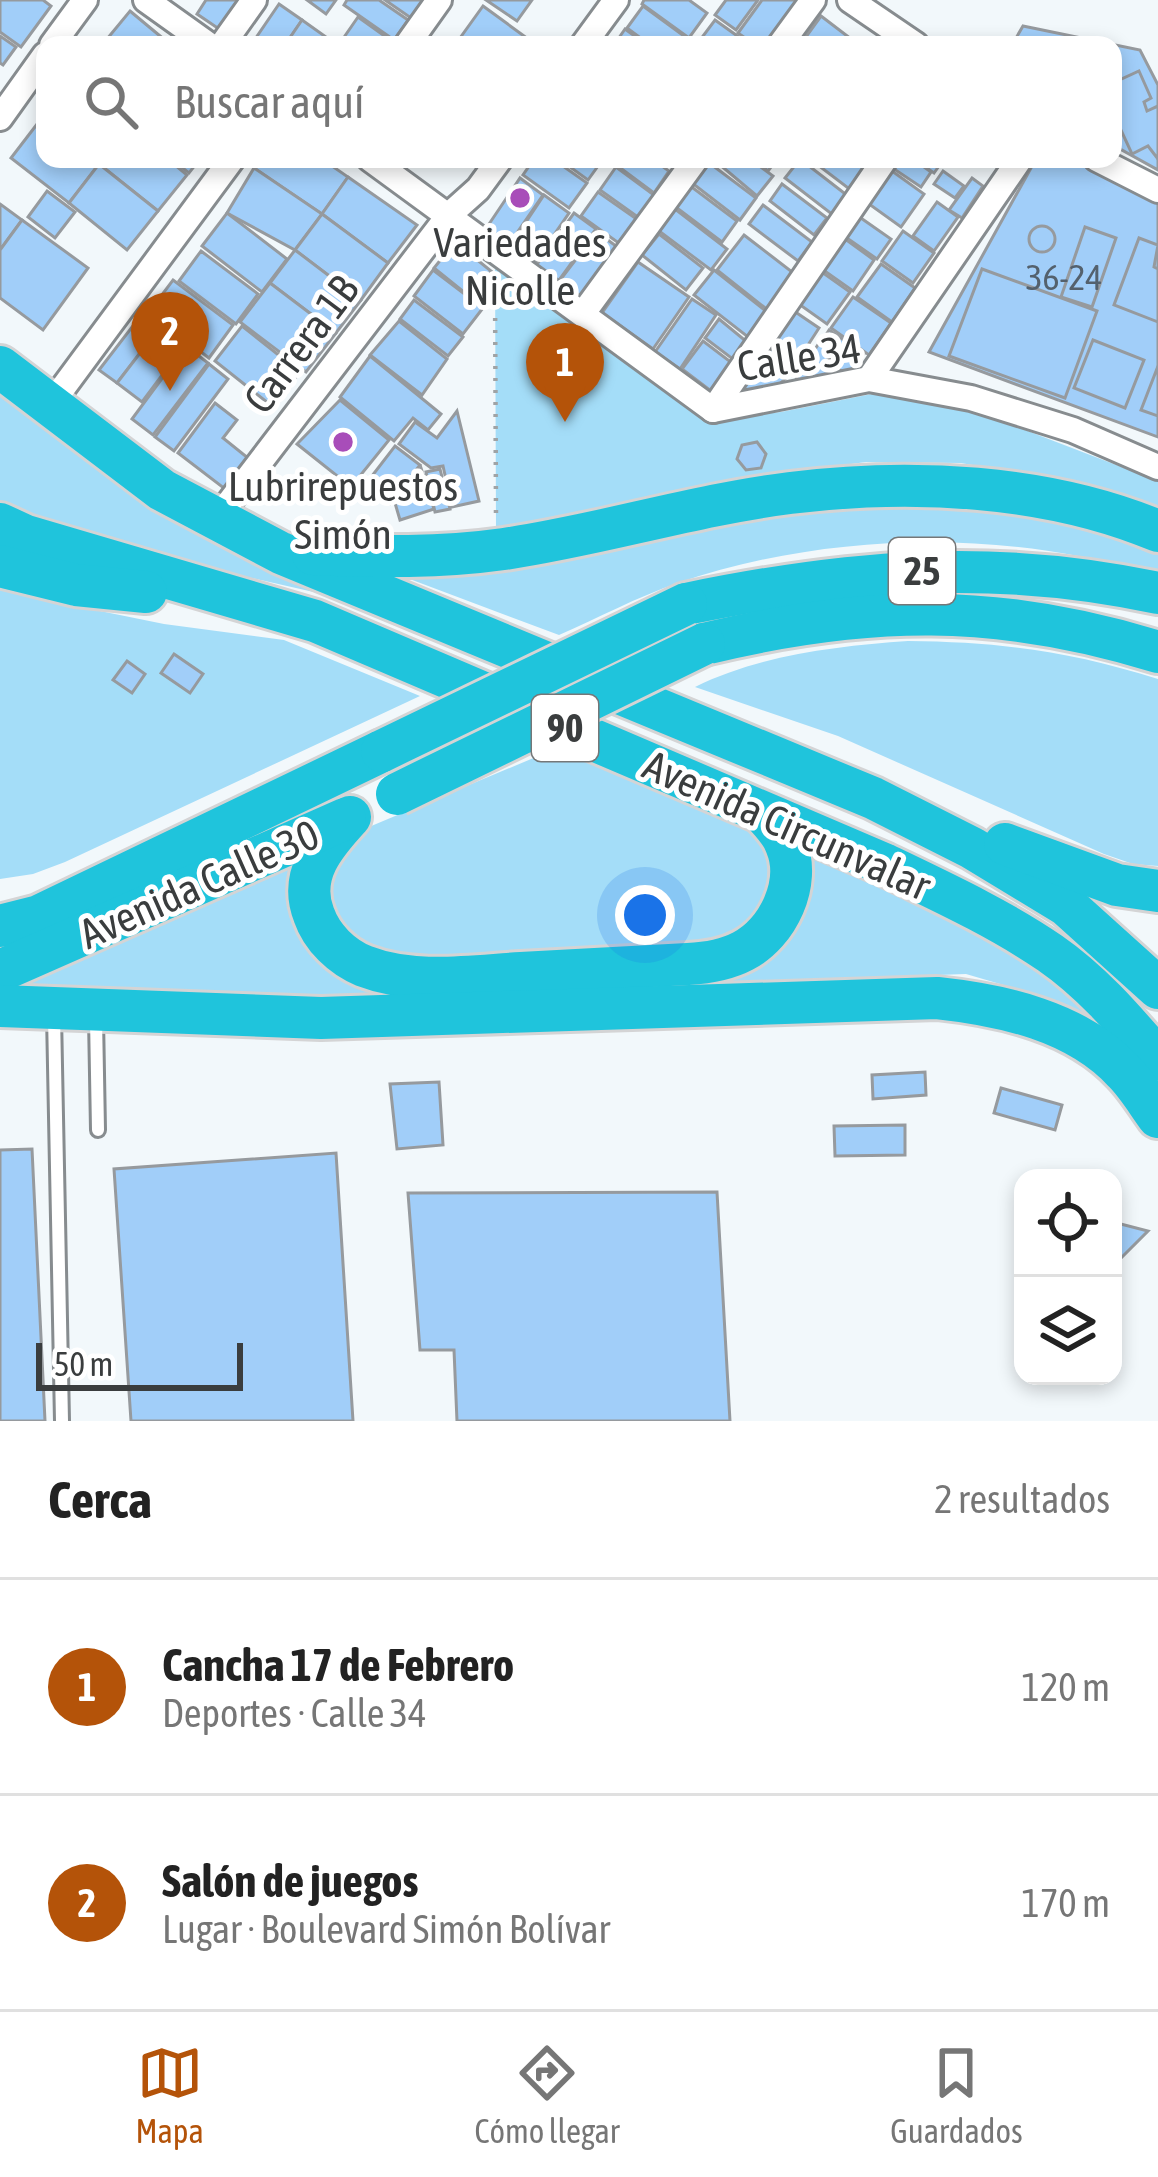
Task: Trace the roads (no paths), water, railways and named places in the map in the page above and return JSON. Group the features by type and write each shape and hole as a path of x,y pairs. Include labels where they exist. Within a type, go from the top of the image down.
{"highway":[{"name":"90","path":"0,367 162,490 281,553"},
{"path":"281,553 374,557 497,550 786,494 861,487 940,487 1025,496 1126,517 1158,531"},
{"name":"90","path":"0,524 243,602"},
{"name":"Avenida Circunvalar","path":"281,553 873,798 1066,904 1158,988"},
{"path":"0,566 76,585 243,602"},
{"name":"Avenida Calle 30","path":"13,917 382,751 686,604 791,582 897,571 1004,572 1158,593"},
{"name":"Avenida Circunvalar","path":"243,602 315,621 941,892 1051,954 1109,1003 1158,1059"},
{"name":"Avenida Calle 30","path":"0,970 350,817 704,644 783,625 863,614 944,613 1025,620 1104,635 1158,652"},
{"path":"873,798 1117,885 1158,891"},
{"path":"350,817 323,848 311,876 310,903 321,929 360,965 434,977 688,964 744,951 772,926 790,887 785,842 764,814"},
{"path":"0,1006 321,1018 937,998 993,1004 1043,1020 1084,1041 1123,1070 1158,1117"}],"street":[{"path":"59,36 85,0"},
{"path":"146,0 196,36"},
{"path":"228,36 254,0"},
{"path":"413,36 439,0"},
{"path":"590,36 616,0"},
{"path":"787,36 813,0"},
{"path":"850,0 903,36"},
{"path":"0,118 36,68"},
{"path":"51,404 225,168"},
{"name":"Calle 34","path":"383,168 713,410 869,379 971,398 1073,430 1158,467"},
{"name":"Carrera 1B","path":"215,521 449,214 493,168"},
{"path":"584,312 689,168"},
{"path":"713,410 879,168"},
{"path":"869,379 1014,168"},
{"path":"1115,168 1158,190"}],"lane":[{"path":"75,1010 98,1130"},
{"path":"62,1421 75,1010"}],"place":[{"name":"Variedades Nicolle","path":"520,198"},
{"name":"Salón de juegos","path":"170,391"},
{"name":"Cancha 17 de Febrero","path":"565,422"},
{"name":"Lubrirepuestos Simón","path":"343,442"}]}
